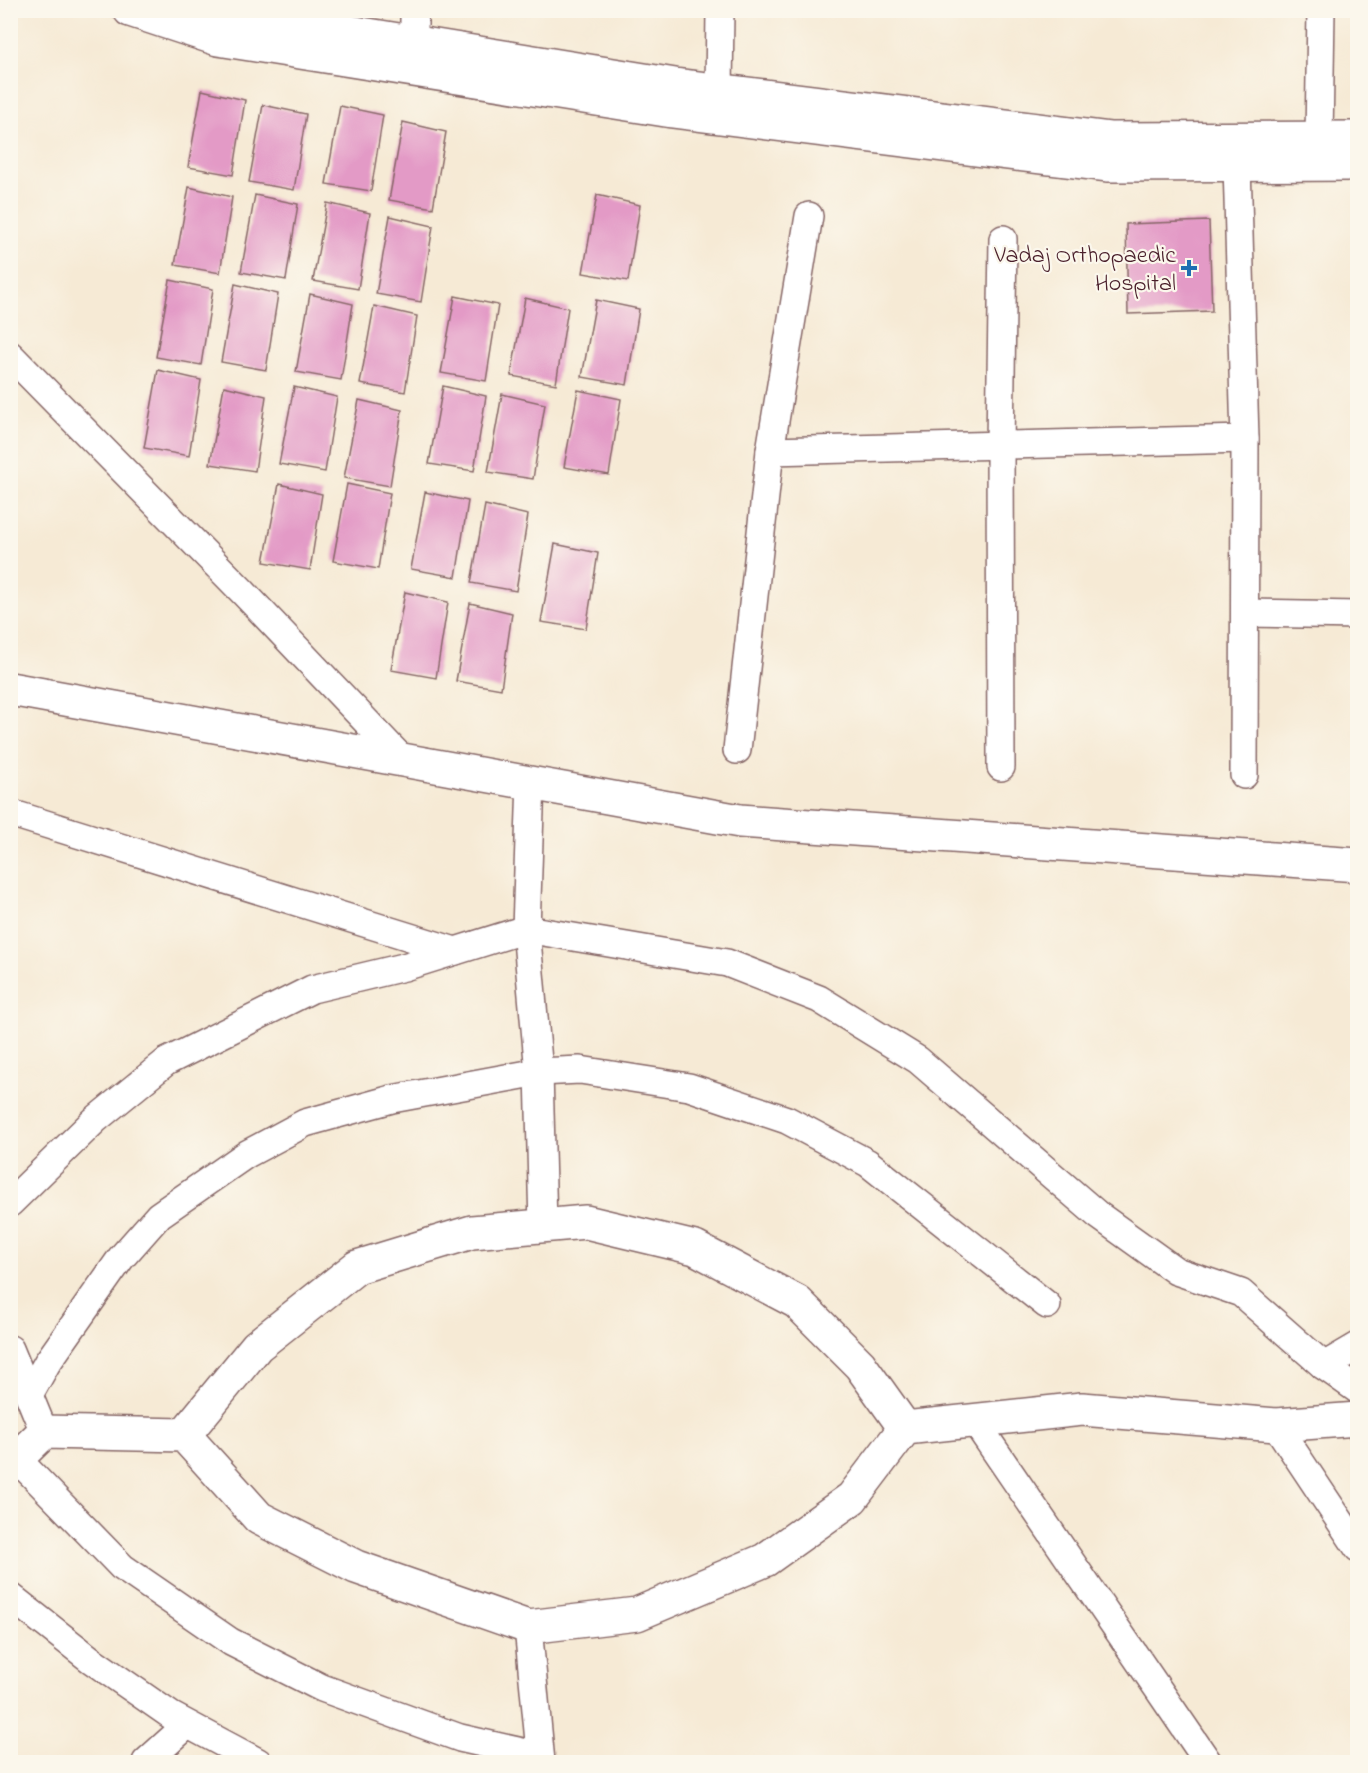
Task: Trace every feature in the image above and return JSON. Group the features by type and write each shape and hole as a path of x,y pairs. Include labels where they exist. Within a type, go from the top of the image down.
{"street":[{"path":"130,10 218,39 672,111 1109,165 1358,164"},
{"path":"214,10 719,90 1111,140 1358,138"},
{"path":"414,10 414,43"},
{"path":"719,90 720,10"},
{"path":"1319,139 1321,10"},
{"path":"1237,165 1245,439 1244,774"},
{"path":"737,750 770,451 809,216"},
{"path":"1001,767 1000,445 1003,239"},
{"path":"10,355 234,582 404,761"},
{"path":"770,451 1245,439"},
{"path":"1245,613 1358,615"},
{"path":"10,688 404,761 531,781 740,821 1358,865"},
{"path":"531,781 526,929 539,1072 543,1226"},
{"path":"10,813 455,951"},
{"path":"10,1203 95,1120 166,1062 312,989 404,967 526,929 727,963 819,999 918,1060 1098,1215 1176,1271 1241,1293 1324,1366 1358,1390"},
{"path":"29,1395 47,1363 114,1268 159,1215 247,1154 305,1123 392,1099 539,1072 580,1070 689,1087 787,1120 868,1163 1047,1305"},
{"path":"184,1435 257,1346 357,1267 472,1232 586,1222 695,1248 797,1302 860,1365 905,1428"},
{"path":"1324,1366 1358,1346"},
{"path":"10,1349 44,1432"},
{"path":"528,1628 540,1759 460,1738 333,1692 231,1642 122,1567 14,1462 44,1432 184,1435 259,1518 356,1567 528,1628 637,1614 765,1560 852,1498 905,1428 1082,1409 1276,1425 1358,1419"},
{"path":"974,1420 1208,1762"},
{"path":"1276,1425 1358,1548"},
{"path":"10,1596 90,1659 187,1725 258,1762"},
{"path":"146,1762 187,1725"}],"building":[{"path":"202,90 245,100 233,175 188,167"},
{"path":"263,105 306,114 294,190 249,182"},
{"path":"340,106 383,115 371,191 326,184"},
{"path":"403,122 446,132 433,208 389,200"},
{"path":"189,187 232,197 220,273 175,265"},
{"path":"255,195 298,204 286,280 241,272"},
{"path":"597,195 640,205 628,281 583,273"},
{"path":"327,203 370,213 358,289 313,281"},
{"path":"390,216 433,226 421,302 376,294"},
{"path":"1209,221 1212,311 1128,314 1126,224"},
{"path":"170,280 213,289 201,365 156,357"},
{"path":"235,284 278,294 266,370 221,362"},
{"path":"310,294 353,304 341,380 296,372"},
{"path":"455,296 498,305 486,381 441,373"},
{"path":"525,298 568,308 556,384 511,376"},
{"path":"596,300 639,309 627,385 582,377"},
{"path":"374,306 417,316 405,392 360,384"},
{"path":"158,370 201,380 189,456 144,448"},
{"path":"224,386 266,396 255,471 210,464"},
{"path":"443,386 486,396 474,471 429,464"},
{"path":"294,387 337,397 325,472 279,464"},
{"path":"578,390 621,399 609,475 564,467"},
{"path":"502,394 545,404 533,479 488,472"},
{"path":"359,400 402,410 390,486 344,478"},
{"path":"279,484 322,494 310,570 264,562"},
{"path":"347,484 390,493 378,569 333,561"},
{"path":"425,492 468,501 456,577 411,569"},
{"path":"485,505 528,515 516,591 471,583"},
{"path":"555,544 598,553 586,629 541,622"},
{"path":"405,592 448,602 436,678 391,670"},
{"path":"470,603 512,613 501,689 456,681"}],"place":[{"name":"Vadaj Orthopaedic Hospital","path":"1189,268"}]}
